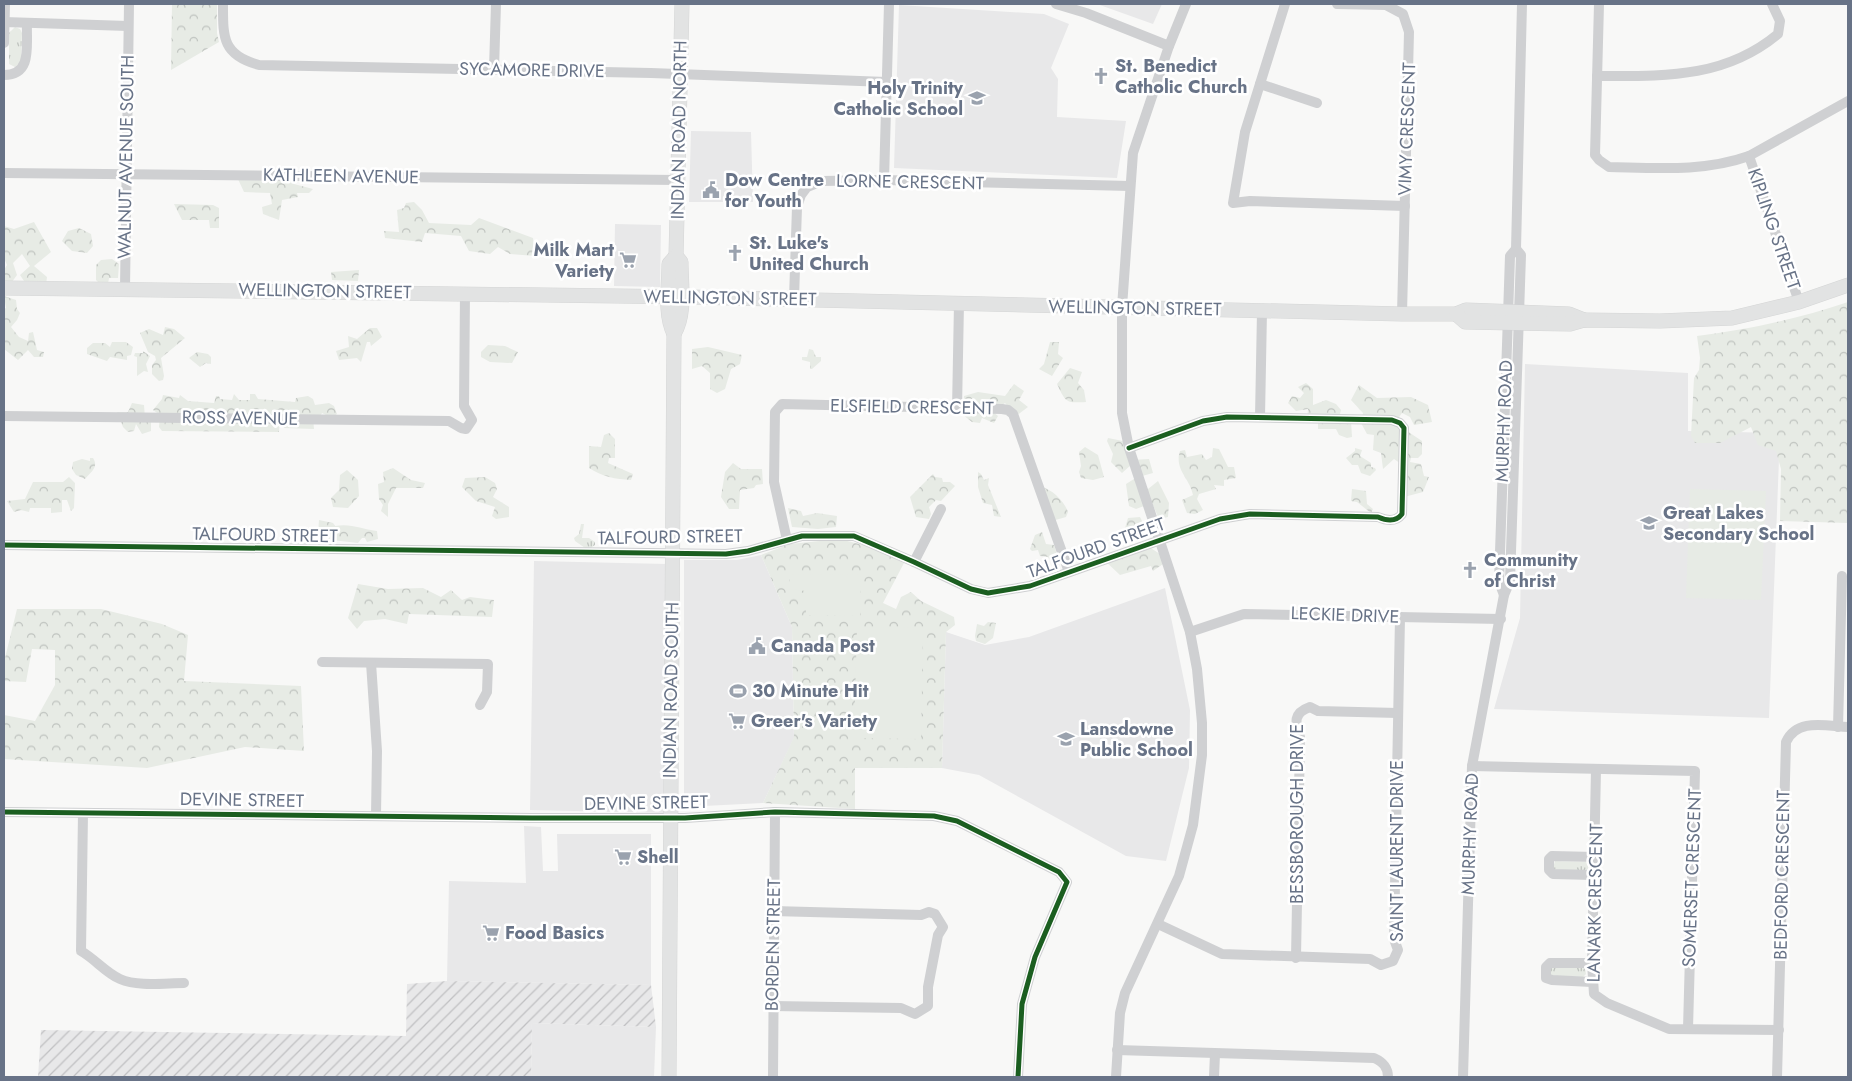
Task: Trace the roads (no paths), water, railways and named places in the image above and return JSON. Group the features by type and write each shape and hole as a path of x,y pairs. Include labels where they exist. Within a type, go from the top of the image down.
{"main road":[{"name":"INDIAN ROAD NORTH","path":"675,297 681,262 676,256 682,4"},
{"name":"WELLINGTON STREET","path":"4,288 465,293 1456,314 1466,322 1570,314 1584,320 1660,321 1732,318 1799,302 1848,286"},
{"name":"INDIAN ROAD SOUTH","path":"669,1077 674,334 680,324 675,297"}],"street":[{"path":"4,44 5,4"},
{"name":"WALNUT AVENUE SOUTH","path":"124,288 129,4"},
{"name":"SYCAMORE DRIVE","path":"223,4 222,35 231,51 244,61 259,65 494,69 886,82"},
{"path":"494,69 496,4"},
{"path":"884,180 889,4"},
{"path":"1056,4 1086,13 1169,46"},
{"path":"1116,1077 1120,1013 1125,993 1179,876 1193,825 1200,786 1202,723 1197,669 1190,632 1129,448 1122,413 1122,307 1133,154 1169,46 1186,4"},
{"path":"1285,4 1245,132 1233,203 1250,201 1404,206"},
{"name":"VIMY CRESCENT","path":"1337,4 1386,5 1402,14 1409,32 1402,314"},
{"name":"MURPHY ROAD","path":"1463,1077 1472,766 1502,619 1504,595 1499,582 1514,318 1521,256 1516,249 1522,4"},
{"path":"1599,4 1595,155 1609,167 1699,168 1749,156 1848,101"},
{"path":"1597,76 1681,75 1721,66 1778,34 1780,21 1772,4"},
{"path":"4,22 128,26"},
{"path":"4,75 18,73 22,70 26,58 27,23"},
{"path":"1260,84 1318,103"},
{"name":"KIPLING STREET","path":"1749,156 1799,302"},
{"name":"KATHLEEN AVENUE","path":"4,173 678,180"},
{"name":"LORNE CRESCENT","path":"794,299 797,207 801,195 807,187 822,181 884,180 1130,186"},
{"name":"ROSS AVENUE","path":"4,416 449,420 464,429 471,424 470,416 464,406 465,293"},
{"path":"957,409 959,304"},
{"path":"1129,448 1203,421 1228,417 1260,417 1262,311"},
{"name":"ELSFIELD CRESCENT","path":"787,540 774,482 775,412 782,404 1002,409 1008,410 1013,414 1069,572"},
{"name":"TALFOURD STREET","path":"4,545 726,554 748,551 787,540 819,536 854,536 914,562 971,590 988,593 1030,586 1220,518 1238,515 1378,517 1391,520 1398,518 1402,514 1404,508 1405,438 1404,428 1400,422 1392,420 1260,417"},
{"path":"914,562 941,509"},
{"path":"1842,576 1843,727"},
{"name":"LECKIE DRIVE","path":"1190,632 1244,614 1502,619"},
{"name":"SAINT LAURENT DRIVE","path":"1158,924 1222,954 1370,959 1381,965 1388,964 1396,956 1398,950 1394,939 1400,617"},
{"path":"322,662 488,664 488,692 480,705"},
{"path":"371,663 377,751 376,816"},
{"name":"BESSBOROUGH DRIVE","path":"1296,958 1300,737 1296,725 1296,715 1301,710 1310,707 1318,711 1398,713"},
{"name":"BEDFORD CRESCENT","path":"1777,1077 1786,742 1790,733 1800,726 1843,727"},
{"name":"SOMERSET CRESCENT","path":"1472,766 1695,771 1688,1029"},
{"name":"LANARK CRESCENT","path":"1596,769 1592,963 1594,994 1607,1004 1660,1027 1779,1030"},
{"name":"DEVINE STREET","path":"4,812 670,818 775,812 934,816 957,821 1060,872 1067,882 1035,957 1022,1004 1018,1077"},
{"path":"83,812 82,951 95,958 118,978 128,982 184,983"},
{"name":"BORDEN STREET","path":"772,1077 775,812"},
{"path":"1594,875 1553,874 1549,870 1549,859 1552,856 1595,857"},
{"path":"772,1006 901,1008 915,1014 926,1010 928,1006 928,987 938,935 943,927 935,914 929,912 921,915 773,911"},
{"path":"1592,963 1550,963 1546,967 1545,975 1546,978 1552,980 1592,982"},
{"path":"1117,1050 1374,1058 1383,1062 1388,1071 1388,1077"},
{"path":"1214,1077 1215,1054"}],"place":[{"name":"St. Benedict Catholic Church","path":"1101,76"},
{"name":"Holy Trinity Catholic School","path":"977,98"},
{"name":"Dow Centre for Youth","path":"711,190"},
{"name":"St. Luke's United Church","path":"735,253"},
{"name":"Milk Mart Variety","path":"628,260"},
{"name":"Great Lakes Secondary School","path":"1649,523"},
{"name":"Community of Christ","path":"1470,570"},
{"name":"Canada Post","path":"757,646"},
{"name":"30 Minute Hit","path":"738,691"},
{"name":"Greer's Variety","path":"737,721"},
{"name":"Lansdowne Public School","path":"1066,739"},
{"name":"Shell","path":"623,857"},
{"name":"Food Basics","path":"491,933"}]}
